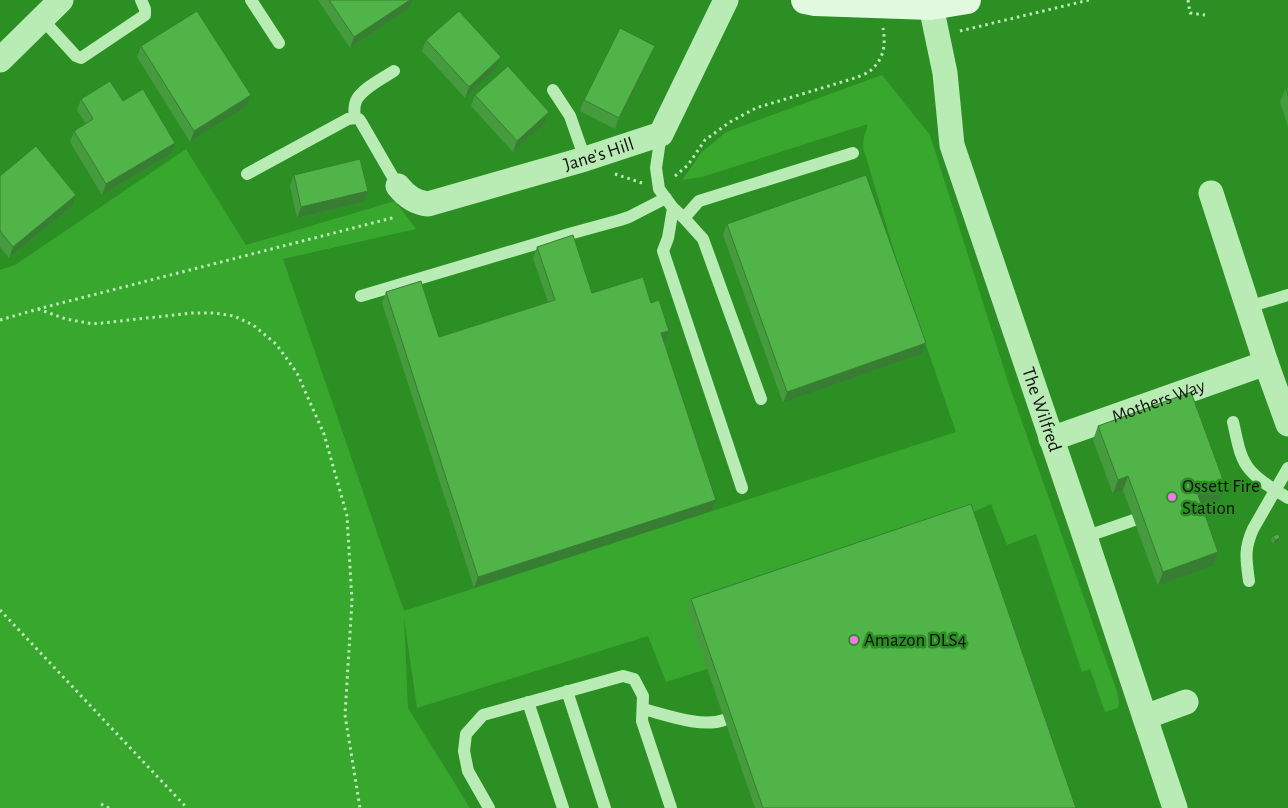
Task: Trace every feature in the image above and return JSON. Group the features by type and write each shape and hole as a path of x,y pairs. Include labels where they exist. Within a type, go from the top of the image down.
{"street":[{"path":"0,60 61,0"},
{"path":"662,134 726,0"},
{"path":"812,1 931,6 967,0"},
{"name":"The Wilfred","path":"931,6 945,73 952,145 1175,808"},
{"name":"Jane's Hill","path":"418,202 428,204 585,159 662,134"},
{"path":"398,186 403,192 418,202"},
{"path":"1211,193 1266,363 1288,424"},
{"name":"Mothers Way","path":"1051,439 1266,363"},
{"path":"1145,717 1186,702"}],"lane":[{"path":"42,19 76,56 81,58 145,14 141,0"},
{"path":"251,0 279,43"},
{"path":"355,118 356,102 359,96 394,71"},
{"path":"553,90 570,116 585,159"},
{"path":"247,174 348,119 355,118 361,122 398,186"},
{"path":"662,134 656,168 659,189 669,203 703,239 761,399"},
{"path":"684,218 699,201 853,154"},
{"path":"361,296 620,220 669,203"},
{"path":"669,203 668,238 663,251 742,488"},
{"path":"1248,307 1288,295"},
{"path":"1233,422 1241,453 1249,469 1288,498"},
{"path":"1249,581 1246,562 1248,543 1253,529 1288,468"},
{"path":"1085,537 1134,520"},
{"path":"489,808 468,771 464,751 466,734 483,715 623,676 634,680 643,696 642,721 671,808"},
{"path":"567,691 605,808"},
{"path":"528,702 563,808"},
{"path":"643,709 701,722 724,720"}],"path":[{"path":"938,36 1089,0"},
{"path":"1188,0 1190,13 1205,15"},
{"path":"0,320 393,218 409,210 418,202"},
{"path":"38,309 66,319 93,324 192,313 214,313 234,316 253,325 276,344 297,373 324,434 347,516 352,601 345,715 360,808"},
{"path":"0,610 187,808"},
{"path":"102,804 109,808"}],"green space":[{"path":"882,75 930,135 1009,385 1117,692 1118,708 1105,712 1090,669 1082,672 1036,534 1007,545 991,504 967,515 707,669 666,682 648,636 417,708 404,618 408,708 470,808 0,808 0,270 15,265 186,149 246,245 395,201 416,229 283,259 404,611 956,432 896,258 863,147 868,124 702,177 682,180 702,152 726,132"}],"building":[{"path":"329,0 410,0 354,37"},
{"path":"197,11 251,95 194,131 141,46"},
{"path":"459,11 501,57 469,87 426,40"},
{"path":"620,28 655,46 619,118 584,100"},
{"path":"508,66 549,112 517,141 475,95"},
{"path":"110,81 123,101 143,89 175,143 106,184 74,131 93,119 81,99"},
{"path":"36,146 76,195 13,247 0,231 0,176"},
{"path":"360,159 368,191 301,207 294,175"},
{"path":"866,175 926,343 787,392 727,224"},
{"path":"573,235 592,293 643,277 651,303 659,300 669,331 661,333 716,500 478,577 386,292 421,281 439,337 555,300 537,247"},
{"name":"Ossett Fire Station","path":"1191,392 1225,485 1198,495 1218,552 1163,572 1128,476 1118,480 1098,426"},
{"name":"Amazon DLS4","path":"971,504 1076,808 763,808 691,599"},
{"path":"1278,534 1280,538 1275,540 1273,536"}],"place":[{"name":"Ossett Fire Station","path":"1172,497"},
{"name":"Amazon DLS4","path":"854,640"}]}
